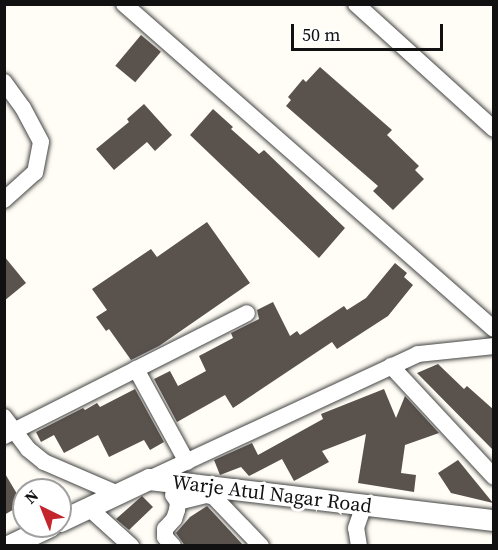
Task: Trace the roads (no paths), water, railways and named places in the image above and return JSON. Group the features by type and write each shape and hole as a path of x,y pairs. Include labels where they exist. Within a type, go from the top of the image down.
{"street":[{"path":"124,4 494,329"},
{"path":"357,4 494,129"},
{"path":"4,82 23,108 41,142 35,172 4,200"},
{"path":"10,434 247,313"},
{"path":"178,502 157,480 187,462 418,354 494,346"},
{"path":"391,366 494,477"},
{"path":"136,369 187,462"},
{"path":"4,417 10,434 44,462 118,494"},
{"name":"Warje Atul Nagar Road","path":"72,516 118,494 157,480 494,520"},
{"path":"178,502 207,495 214,497 261,546"},
{"path":"173,546 165,537 165,529 174,519 178,502"},
{"path":"359,546 356,528 364,505"},
{"path":"89,508 131,546"},
{"path":"8,546 25,538"}]}
